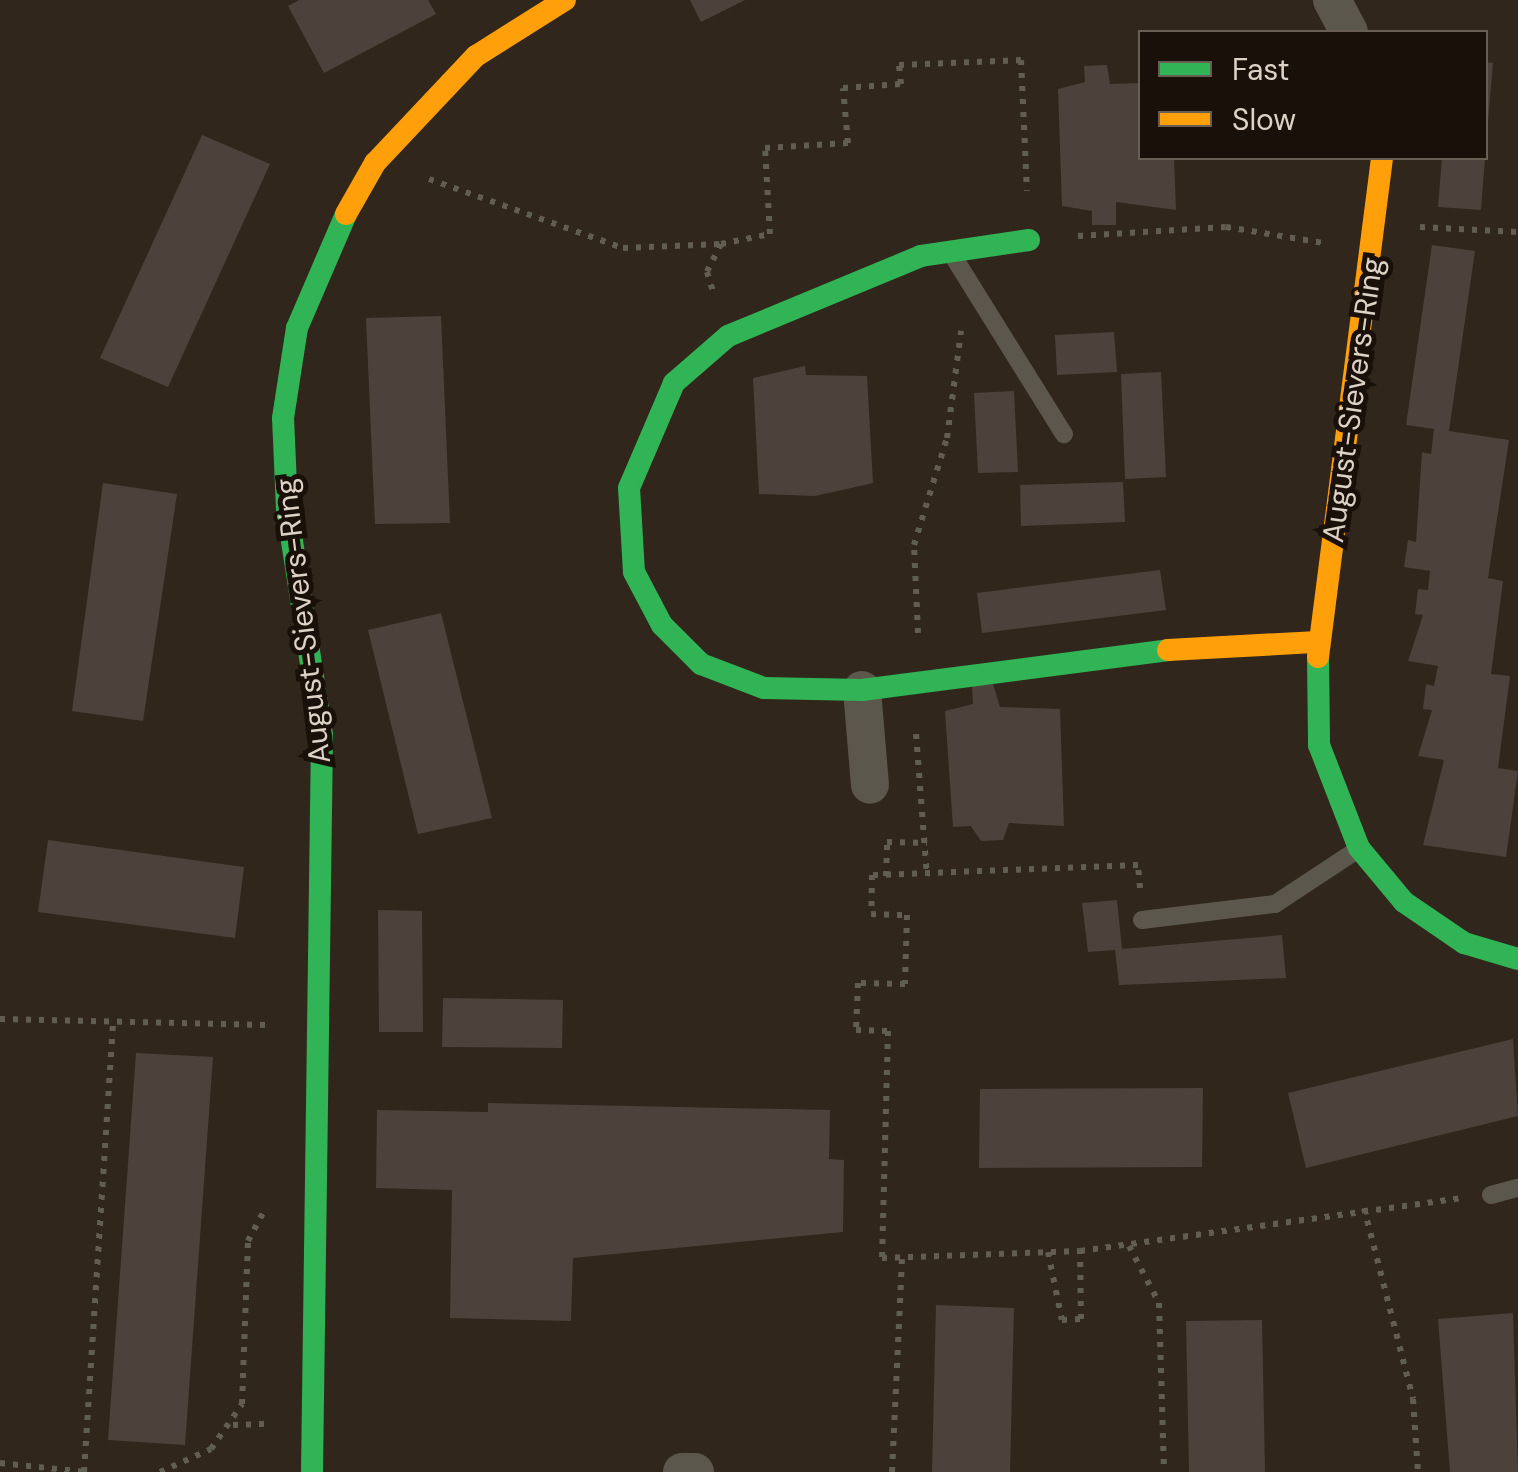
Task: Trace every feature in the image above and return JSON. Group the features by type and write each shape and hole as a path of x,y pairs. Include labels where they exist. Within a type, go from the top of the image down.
{"street":[{"name":"August-Sievers-Ring","path":"312,1472 322,735 287,509 283,418 297,328 328,242 375,163 476,56 566,0"},
{"path":"1332,0 1347,30"},
{"name":"August-Sievers-Ring","path":"1382,160 1378,222 1318,642 1319,745 1359,848 1404,902 1464,943 1518,959"},
{"path":"1029,240 950,251 728,336 674,383 630,488 634,572 662,625 701,664 764,688 862,690 1318,642"},
{"path":"862,690 870,784"},
{"path":"682,1472 695,1472"}],"lane":[{"path":"950,251 1064,434"},
{"path":"1142,920 1276,904 1359,848"},
{"path":"1491,1195 1518,1188"}],"path":[{"path":"722,244 770,234 765,148 848,143 843,88 902,84 899,65 943,60 1021,60 1029,240 1226,228 1307,241"},
{"path":"437,181 623,248 703,244"},
{"path":"1378,222 1518,232"},
{"path":"917,629 914,546 947,438 962,324"},
{"path":"920,682 913,704 927,877"},
{"path":"886,876 887,842 927,842"},
{"path":"1142,920 1138,865 927,877 872,875 871,914 907,915 905,984 858,983 856,1030 888,1031 882,1258 1129,1246 1364,1208 1491,1195"},
{"path":"0,1019 318,1026"},
{"path":"0,1463 85,1472 113,1021"},
{"path":"160,1472 211,1449 233,1426 242,1404 248,1241 286,1167 317,1166"},
{"path":"1364,1208 1413,1399 1418,1472"},
{"path":"1129,1246 1159,1303 1164,1472"},
{"path":"1048,1252 1062,1320 1081,1319 1080,1251"},
{"path":"892,1472 902,1259"}],"building":[{"path":"299,0 428,0 436,14 324,73 288,6"},
{"path":"690,0 745,0 701,22"},
{"path":"1488,62 1493,63 1488,121"},
{"path":"1107,65 1110,84 1138,83 1138,160 1174,160 1176,210 1116,202 1116,225 1092,225 1092,211 1062,206 1058,89 1085,82 1084,66"},
{"path":"202,135 270,164 168,387 100,358"},
{"path":"1442,160 1485,160 1481,210 1438,207"},
{"path":"1432,245 1475,251 1449,431 1509,440 1488,578 1503,581 1491,674 1510,676 1498,768 1518,771 1506,857 1423,845 1444,760 1418,756 1432,710 1423,709 1426,684 1434,686 1438,666 1408,661 1423,615 1415,614 1418,589 1428,590 1430,571 1404,567 1408,540 1416,542 1422,452 1431,454 1434,429 1406,425"},
{"path":"441,316 450,523 375,524 366,318"},
{"path":"1114,332 1117,372 1057,375 1055,335"},
{"path":"805,366 806,375 867,376 873,483 815,496 759,494 753,378"},
{"path":"1161,372 1166,477 1125,479 1121,374"},
{"path":"1014,391 1018,472 978,473 974,393"},
{"path":"1123,482 1125,522 1021,526 1020,485"},
{"path":"103,483 177,494 143,721 72,711"},
{"path":"1160,570 1166,610 982,633 977,593"},
{"path":"441,613 492,818 418,834 368,630"},
{"path":"993,684 1000,707 1060,709 1064,826 1009,823 1003,840 981,841 971,826 953,827 945,711 973,704 972,686"},
{"path":"48,840 244,867 235,938 38,912"},
{"path":"1117,900 1122,949 1282,935 1286,978 1119,985 1115,950 1088,952 1082,903"},
{"path":"378,910 422,911 423,1032 379,1032"},
{"path":"443,998 563,1000 562,1048 442,1047"},
{"path":"1513,1039 1518,1116 1306,1168 1288,1093"},
{"path":"136,1053 213,1057 185,1445 108,1440"},
{"path":"1203,1088 1202,1167 979,1168 980,1089"},
{"path":"488,1103 830,1110 829,1159 844,1160 843,1232 573,1258 571,1321 450,1318 452,1190 376,1188 377,1110 488,1112"},
{"path":"936,1305 1014,1308 1010,1472 932,1472"},
{"path":"1513,1313 1518,1472 1450,1472 1438,1319"},
{"path":"1262,1320 1265,1472 1189,1472 1186,1321"}],"traffic: fast":[{"path":"312,1472 322,735 287,509 283,418 297,328 346,214"},
{"path":"1029,240 921,256 728,336 674,383 629,488 634,572 662,625 701,664 764,688 862,690 1168,650"},
{"path":"1318,657 1319,745 1359,848 1404,902 1464,943 1518,959"}],"traffic: slow":[{"path":"346,214 375,163 476,56 565,0"},
{"path":"1318,657 1382,160"},
{"path":"1168,650 1318,642"}]}
